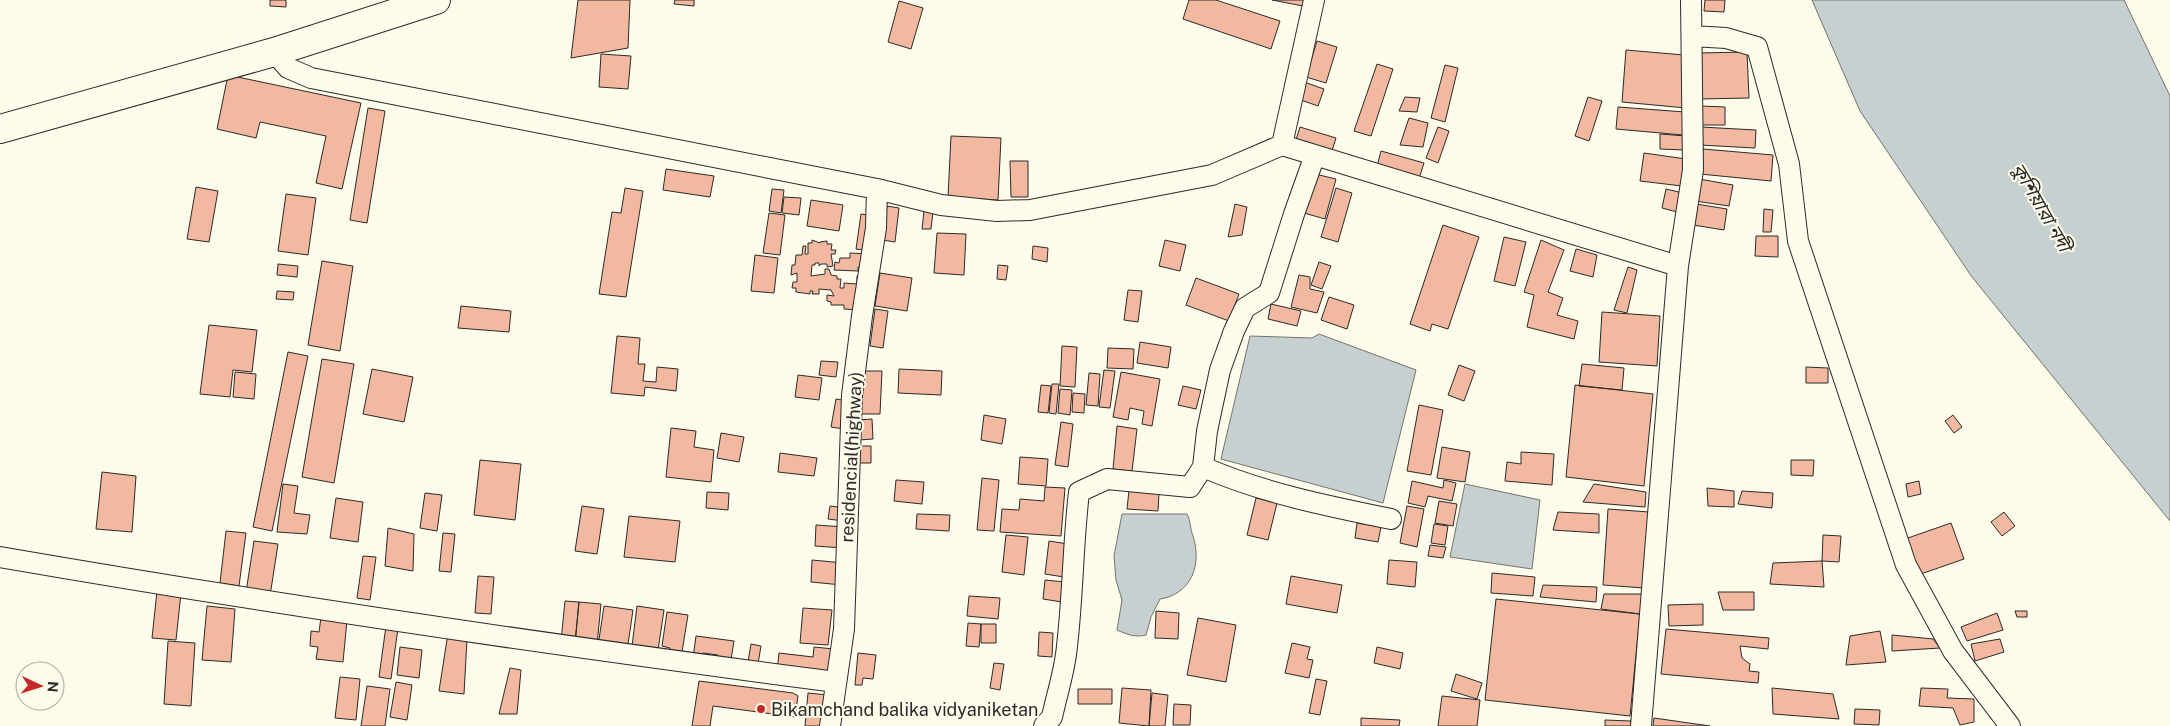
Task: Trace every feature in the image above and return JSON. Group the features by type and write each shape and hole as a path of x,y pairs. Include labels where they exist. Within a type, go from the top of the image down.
{"highway":[{"path":"0,129 274,52 436,0"}],"street":[{"path":"1282,146 1314,0"},
{"path":"1641,726 1678,266 1693,170 1691,0"},
{"path":"1692,36 1726,38 1757,48 1789,164 1798,241 1906,564 1953,651 2010,726"},
{"path":"274,52 288,68 311,78 877,189 941,205 997,211 1030,210 1212,176 1282,146 1678,266"},
{"path":"1044,726 1052,717 1067,648 1073,584 1074,530 1079,492 1107,479 1190,487 1203,467 1207,431 1220,370 1234,331 1245,308 1270,293 1294,214 1315,155"},
{"name":"residencial(highway)","path":"830,726 844,629 852,395 876,228 877,189"},
{"path":"1203,467 1240,483 1334,508 1391,519"},
{"path":"0,557 138,581 592,650 836,682"}],"water":[{"name":"কুশিয়ারা নদী","path":"1812,0 2124,0 2170,96 2170,521 1972,277 1860,111"},
{"path":"1319,334 1416,370 1383,503 1221,459 1250,336 1312,338"},
{"path":"1465,484 1540,500 1532,569 1450,557"},
{"path":"1122,514 1187,514 1195,547 1195,567 1192,576 1180,591 1160,599 1151,617 1146,635 1142,636 1131,635 1117,630 1122,600 1116,580 1114,556"}],"building":[{"path":"270,0 286,0 286,7 270,6"},
{"path":"578,0 630,0 628,48 571,58"},
{"path":"675,0 694,0 694,6 674,4"},
{"path":"1189,0 1216,0 1280,21 1271,49 1183,19"},
{"path":"1272,0 1304,0 1303,6"},
{"path":"1705,0 1725,0 1724,12 1704,11"},
{"path":"899,1 923,8 911,49 888,42"},
{"path":"1317,41 1337,47 1326,83 1306,77"},
{"path":"1626,50 1684,55 1682,83 1688,84 1686,108 1622,102"},
{"path":"1747,52 1749,98 1699,99 1698,53"},
{"path":"601,54 631,56 628,89 599,87"},
{"path":"1377,64 1393,69 1371,136 1354,131"},
{"path":"1445,65 1458,68 1445,122 1431,118"},
{"path":"228,75 361,103 342,189 316,183 326,136 260,122 256,138 217,129"},
{"path":"1304,82 1324,89 1318,106 1298,99"},
{"path":"1405,97 1420,98 1417,112 1399,111"},
{"path":"1588,97 1602,101 1589,141 1575,136"},
{"path":"1701,106 1725,107 1725,125 1701,125"},
{"path":"1618,107 1685,112 1683,135 1616,129"},
{"path":"368,108 385,111 367,223 350,220"},
{"path":"1409,118 1428,123 1423,147 1400,145"},
{"path":"1300,127 1336,138 1330,157 1294,146"},
{"path":"1438,127 1449,131 1438,163 1426,158"},
{"path":"1701,127 1756,130 1755,148 1700,145"},
{"path":"1660,134 1686,136 1685,150 1660,149"},
{"path":"951,136 1001,138 998,200 948,197"},
{"path":"1703,149 1773,155 1771,181 1700,174"},
{"path":"1381,151 1424,163 1418,182 1376,170"},
{"path":"1644,153 1686,159 1682,186 1640,181"},
{"path":"1010,161 1028,161 1028,197 1011,197"},
{"path":"666,169 714,176 710,197 663,190"},
{"path":"1315,174 1336,179 1325,219 1304,213"},
{"path":"1699,179 1733,185 1729,206 1695,201"},
{"path":"196,187 218,191 209,242 187,239"},
{"path":"625,188 643,191 626,297 599,294 612,212 621,213"},
{"path":"1336,188 1352,193 1338,242 1321,237"},
{"path":"772,189 784,190 781,213 769,211"},
{"path":"1666,189 1683,193 1681,213 1662,208"},
{"path":"286,194 316,198 308,255 278,251"},
{"path":"784,197 801,198 799,215 782,213"},
{"path":"811,200 843,205 839,231 807,226"},
{"path":"1690,203 1727,209 1724,230 1687,224"},
{"path":"1235,204 1247,207 1242,235 1228,237"},
{"path":"887,206 899,208 895,242 882,240"},
{"path":"1764,209 1773,210 1771,232 1763,232"},
{"path":"924,211 933,212 931,229 922,229"},
{"path":"769,213 785,215 780,255 763,253"},
{"path":"861,214 875,216 871,251 856,249"},
{"path":"1443,225 1479,237 1448,329 1432,324 1430,331 1410,324"},
{"path":"937,233 966,234 964,275 934,273"},
{"path":"1756,236 1778,236 1778,257 1755,256"},
{"path":"1504,237 1526,242 1515,286 1494,281"},
{"path":"812,240 820,243 827,241 827,244 832,244 831,250 836,250 835,254 831,254 833,266 827,267 827,264 821,264 819,266 819,263 815,263 815,265 812,265 811,276 825,274 825,269 829,269 831,275 841,279 840,288 844,288 844,283 857,284 857,276 862,276 862,267 858,267 858,271 834,270 835,262 839,263 840,258 850,258 850,253 870,254 858,310 844,309 844,305 831,305 831,302 827,301 827,295 834,296 831,290 819,289 819,294 812,294 813,291 810,291 810,294 796,292 796,288 792,288 793,282 797,282 797,273 791,275 796,255 802,255 803,246 806,246 805,254 808,254 808,243 812,243"},
{"path":"1165,240 1186,245 1180,271 1159,266"},
{"path":"1541,240 1564,250 1548,292 1563,298 1557,315 1578,321 1574,339 1527,327 1534,295 1524,292"},
{"path":"1033,246 1048,248 1047,262 1032,259"},
{"path":"1576,249 1597,255 1593,277 1570,271"},
{"path":"755,255 778,258 774,293 751,291"},
{"path":"322,261 353,266 340,351 308,345"},
{"path":"1319,262 1331,266 1322,289 1311,285"},
{"path":"278,264 298,266 297,277 277,275"},
{"path":"998,265 1008,266 1006,280 997,279"},
{"path":"1628,267 1637,270 1627,313 1614,310"},
{"path":"880,273 912,278 907,311 875,306"},
{"path":"1299,275 1310,277 1310,289 1324,292 1317,313 1291,307"},
{"path":"1196,278 1239,294 1229,321 1186,305"},
{"path":"1128,290 1142,291 1138,322 1124,320"},
{"path":"277,291 294,292 293,300 276,299"},
{"path":"1329,297 1354,305 1347,329 1321,320"},
{"path":"1271,304 1301,311 1297,326 1268,319"},
{"path":"461,306 511,311 509,332 458,328"},
{"path":"875,309 888,311 883,348 870,346"},
{"path":"1602,312 1660,316 1657,366 1599,362"},
{"path":"209,325 257,330 252,372 233,370 230,397 200,394"},
{"path":"617,336 640,338 638,364 645,364 643,381 656,382 657,367 678,369 676,391 645,387 644,396 611,393"},
{"path":"1140,342 1171,347 1168,368 1137,363"},
{"path":"1062,346 1077,347 1075,387 1060,386"},
{"path":"1108,348 1134,349 1133,369 1107,368"},
{"path":"288,352 308,356 272,531 253,527"},
{"path":"322,359 354,364 334,483 302,477"},
{"path":"821,361 838,362 836,377 819,375"},
{"path":"1582,364 1624,368 1622,390 1579,386"},
{"path":"1459,365 1475,371 1464,401 1448,395"},
{"path":"1806,367 1828,368 1828,383 1806,383"},
{"path":"372,369 413,377 404,422 363,414"},
{"path":"899,369 942,371 941,395 898,393"},
{"path":"1104,370 1115,371 1110,408 1099,407"},
{"path":"859,371 882,371 880,414 858,414"},
{"path":"235,372 256,374 254,399 233,397"},
{"path":"1121,372 1160,379 1152,426 1142,424 1144,411 1130,408 1128,420 1113,417"},
{"path":"1089,373 1100,374 1098,406 1086,405"},
{"path":"798,375 822,378 819,400 795,397"},
{"path":"1052,384 1059,384 1056,414 1049,413"},
{"path":"1041,385 1051,386 1048,413 1038,412"},
{"path":"1575,385 1653,394 1644,486 1566,477"},
{"path":"1183,386 1201,390 1196,409 1178,405"},
{"path":"1060,389 1072,390 1070,415 1058,413"},
{"path":"1073,393 1085,394 1084,413 1072,412"},
{"path":"836,399 848,401 844,429 831,427"},
{"path":"1419,405 1443,410 1431,475 1407,471"},
{"path":"984,415 1006,419 1002,444 981,440"},
{"path":"1953,415 1962,427 1954,433 1945,421"},
{"path":"872,419 873,439 859,440 857,420"},
{"path":"1061,422 1073,424 1068,467 1055,465"},
{"path":"1117,426 1137,429 1132,471 1113,469"},
{"path":"671,428 696,431 694,447 714,450 711,482 666,477"},
{"path":"721,433 744,437 739,462 717,458"},
{"path":"859,446 871,446 871,463 859,463"},
{"path":"1442,447 1470,452 1465,482 1437,478"},
{"path":"1521,452 1554,454 1552,485 1505,481 1507,462 1521,464"},
{"path":"780,453 817,458 814,476 778,472"},
{"path":"1020,457 1048,459 1046,486 1018,484"},
{"path":"480,460 521,464 515,520 474,515"},
{"path":"1791,460 1814,460 1813,476 1791,475"},
{"path":"102,472 136,476 132,532 96,529"},
{"path":"982,478 999,480 994,531 977,530"},
{"path":"896,480 924,482 922,504 894,501"},
{"path":"1444,480 1456,483 1452,501 1428,496 1425,507 1408,503 1412,481 1443,488"},
{"path":"1919,481 1921,494 1908,497 1906,484"},
{"path":"283,484 298,486 294,513 310,515 307,534 277,532"},
{"path":"1594,484 1646,492 1645,507 1583,502"},
{"path":"1045,487 1065,488 1061,536 1000,532 1002,509 1019,510 1020,499 1044,501"},
{"path":"1707,488 1734,491 1734,507 1708,506"},
{"path":"1129,490 1159,493 1158,511 1127,509"},
{"path":"1742,491 1773,493 1772,508 1738,504"},
{"path":"707,492 729,493 728,510 706,508"},
{"path":"425,493 442,495 437,531 420,528"},
{"path":"336,498 363,502 358,542 330,538"},
{"path":"1256,498 1277,503 1268,540 1247,535"},
{"path":"1439,501 1457,504 1453,526 1435,523"},
{"path":"582,506 604,509 597,554 575,551"},
{"path":"830,506 846,508 844,521 828,519"},
{"path":"1407,506 1424,509 1417,547 1400,543"},
{"path":"1608,509 1649,512 1644,588 1603,585"},
{"path":"1558,512 1599,514 1599,533 1553,530"},
{"path":"2004,512 2015,526 2002,536 1991,522"},
{"path":"917,514 950,515 949,531 916,529"},
{"path":"629,516 680,521 675,562 624,557"},
{"path":"1357,523 1381,527 1378,542 1355,538"},
{"path":"1951,523 1964,559 1918,575 1905,539"},
{"path":"1434,524 1448,526 1445,545 1431,543"},
{"path":"816,525 845,527 843,548 815,546"},
{"path":"388,528 414,534 413,571 385,566"},
{"path":"226,531 246,533 239,586 220,583"},
{"path":"443,533 455,534 451,572 439,571"},
{"path":"1006,535 1028,537 1024,575 1002,572"},
{"path":"1823,535 1841,536 1839,562 1822,561"},
{"path":"254,541 278,544 270,596 246,592"},
{"path":"1049,541 1068,544 1064,577 1045,574"},
{"path":"1430,545 1446,547 1443,558 1428,556"},
{"path":"363,556 376,557 370,600 357,598"},
{"path":"812,560 844,563 842,585 811,582"},
{"path":"1389,560 1417,562 1415,587 1387,584"},
{"path":"1822,561 1824,587 1770,584 1773,563"},
{"path":"1492,573 1535,577 1533,596 1491,593"},
{"path":"478,576 494,577 491,614 475,613"},
{"path":"1291,576 1342,585 1337,613 1286,604"},
{"path":"1045,580 1065,582 1062,602 1043,599"},
{"path":"1543,585 1597,587 1596,602 1540,597"},
{"path":"157,591 181,593 176,640 152,638"},
{"path":"1718,592 1754,592 1754,610 1723,610"},
{"path":"1604,594 1643,594 1640,614 1601,609"},
{"path":"969,596 1000,598 998,619 967,616"},
{"path":"1496,599 1640,614 1630,716 1485,700"},
{"path":"565,601 579,602 575,643 561,641"},
{"path":"579,602 601,604 597,645 575,643"},
{"path":"1703,604 1703,625 1669,626 1668,605"},
{"path":"207,606 235,609 231,662 202,660"},
{"path":"604,606 633,610 627,651 598,646"},
{"path":"637,606 664,610 657,657 631,654"},
{"path":"803,608 832,610 828,645 800,643"},
{"path":"1156,611 1179,613 1178,639 1155,638"},
{"path":"2015,611 2027,611 2027,617 2017,617"},
{"path":"667,612 688,615 681,658 669,656 670,648 662,646"},
{"path":"1997,613 2003,630 1967,641 1961,627"},
{"path":"321,617 347,620 343,662 316,659 318,647 310,646 311,631 319,632"},
{"path":"1198,618 1236,625 1226,682 1187,675"},
{"path":"968,623 981,624 979,647 966,646"},
{"path":"981,624 996,624 996,643 981,643"},
{"path":"386,626 398,628 391,679 379,677"},
{"path":"1666,629 1769,638 1768,649 1740,646 1742,658 1750,664 1749,671 1759,672 1758,683 1661,674"},
{"path":"1880,631 1886,662 1846,665 1850,636"},
{"path":"1039,632 1053,633 1052,657 1038,656"},
{"path":"448,633 467,639 464,694 439,691"},
{"path":"1892,635 1933,639 1940,648 1892,651"},
{"path":"696,636 734,641 730,666 717,664 718,655 703,653 702,659 693,658"},
{"path":"2000,639 2004,652 1975,661 1971,644"},
{"path":"168,641 195,643 191,706 164,704"},
{"path":"1292,643 1310,647 1307,659 1313,660 1309,678 1285,673"},
{"path":"751,644 761,646 758,664 748,662"},
{"path":"400,647 422,650 419,678 397,675"},
{"path":"814,647 834,649 832,676 777,671 779,653 813,657"},
{"path":"1377,647 1403,653 1400,669 1374,663"},
{"path":"858,653 876,655 873,679 863,678 862,685 855,685"},
{"path":"994,663 1004,664 1000,690 990,688"},
{"path":"510,668 521,670 517,714 499,714"},
{"path":"1456,674 1482,683 1477,699 1451,691"},
{"path":"340,677 360,679 356,720 335,718"},
{"path":"1316,679 1327,681 1320,715 1309,713"},
{"name":"Bikamchand balika vidyaniketan","path":"699,681 793,693 798,696 795,717 713,706 710,726 692,726"},
{"path":"396,682 412,685 407,720 390,717"},
{"path":"367,686 390,689 385,726 361,726"},
{"path":"1122,688 1151,690 1149,726 1119,723"},
{"path":"1772,688 1833,694 1839,719 1773,714"},
{"path":"1921,688 1948,689 1947,698 1974,699 1974,722 1960,725 1953,708 1919,706"},
{"path":"1078,689 1112,689 1112,704 1078,704"},
{"name":"Bikamchand balika vidyaniketan","path":"808,693 828,695 825,726 805,726"},
{"path":"1152,693 1168,695 1165,726 1149,726"},
{"path":"1442,696 1480,700 1477,726 1438,726"},
{"path":"1174,704 1191,705 1190,725 1173,725"},
{"path":"1855,709 1880,710 1879,725 1854,724"},
{"path":"1361,718 1400,720 1399,726 1361,726"},
{"path":"1654,718 1710,726 1653,726"},
{"path":"1605,720 1631,721 1631,726 1605,726"}],"place":[{"name":"Bikamchand balika vidyaniketan","path":"761,709"}]}
